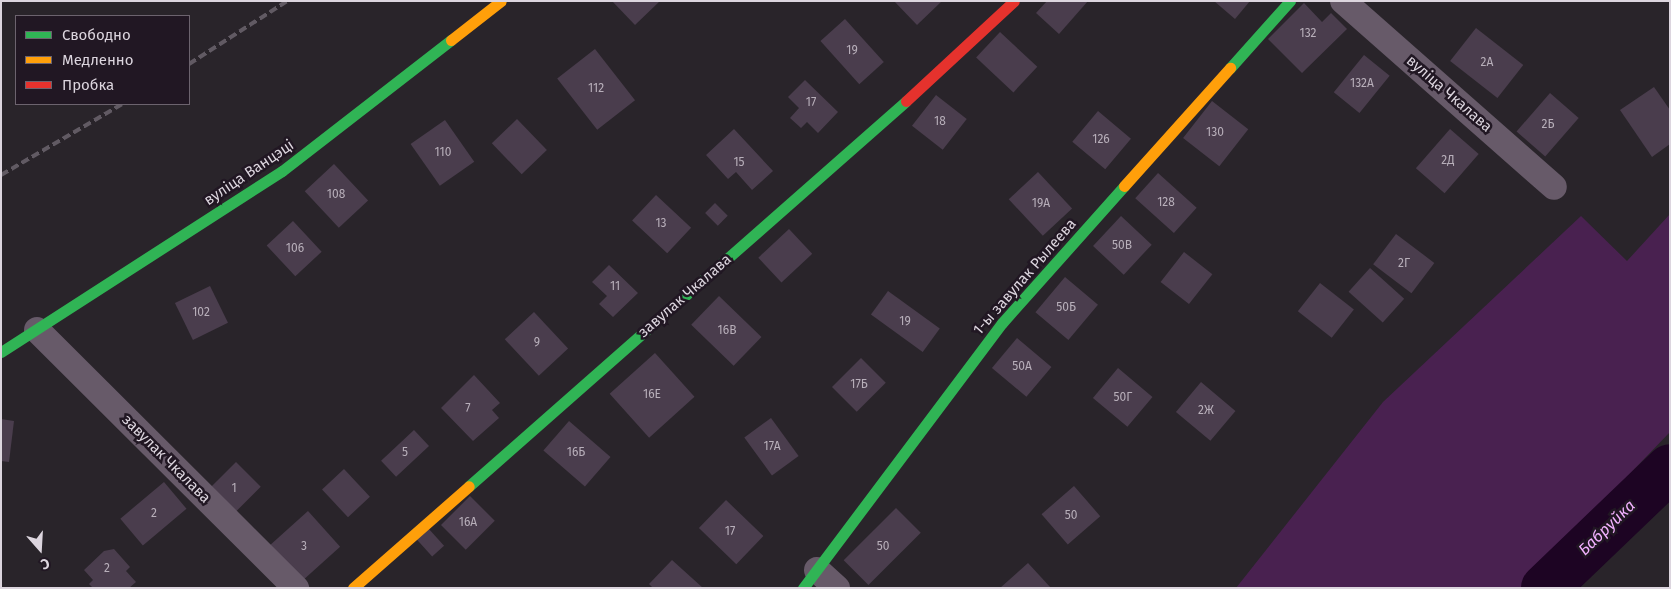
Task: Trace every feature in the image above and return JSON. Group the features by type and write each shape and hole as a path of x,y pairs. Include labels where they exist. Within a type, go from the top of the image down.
{"street":[{"name":"вуліца Ванцэці","path":"1,352 282,170 501,1"},
{"name":"завулак Чкалава","path":"353,588 947,65 1014,1"},
{"name":"1-ы завулак Рылеева","path":"810,579 1002,323 1290,1"},
{"name":"вуліца Чкалава","path":"1343,1 1554,187"},
{"name":"завулак Чкалава","path":"37,330 296,588"},
{"path":"810,579 837,588"}],"shaded area":[{"path":"1670,214 1670,432 1520,588 1236,588 1383,402 1581,216 1627,261"}],"building":[{"path":"612,1 660,1 635,25"},
{"path":"894,1 942,1 917,25"},
{"path":"1047,1 1088,1 1059,34 1036,13"},
{"path":"1214,1 1250,1 1235,19"},
{"path":"1304,3 1322,22 1331,13 1347,29 1302,73 1268,39"},
{"path":"845,19 884,62 859,84 820,41"},
{"path":"1476,28 1523,65 1497,98 1450,61"},
{"path":"1000,32 1037,67 1013,92 976,58"},
{"path":"595,49 635,100 597,130 557,79"},
{"path":"1364,55 1390,76 1359,113 1334,92"},
{"path":"805,80 838,112 818,133 807,122 801,128 790,118 799,108 788,97"},
{"path":"1654,87 1670,110 1670,144 1652,157 1620,110"},
{"path":"1550,93 1579,118 1545,156 1517,131"},
{"path":"936,95 967,119 943,150 912,126"},
{"path":"1212,101 1248,129 1219,166 1183,138"},
{"path":"1098,111 1131,139 1105,169 1072,142"},
{"path":"517,119 547,150 522,174 492,143"},
{"path":"445,120 474,162 440,186 411,144"},
{"path":"734,129 773,171 752,190 736,172 728,179 706,155"},
{"path":"1450,129 1479,154 1445,193 1416,168"},
{"path":"334,164 368,201 339,228 305,191"},
{"path":"1038,172 1072,209 1043,236 1009,199"},
{"path":"1158,173 1197,208 1174,233 1135,198"},
{"path":"656,195 691,228 667,253 632,221"},
{"path":"715,203 728,216 718,226 705,213"},
{"path":"1121,216 1152,245 1124,275 1093,246"},
{"path":"293,221 322,252 295,276 267,246"},
{"path":"789,229 812,254 781,283 758,258"},
{"path":"1396,234 1434,263 1411,293 1373,264"},
{"path":"1184,252 1212,274 1189,304 1161,282"},
{"path":"609,265 638,293 613,317 599,304 607,296 592,282"},
{"path":"1370,268 1404,299 1383,323 1349,292"},
{"path":"1065,277 1098,305 1068,340 1035,312"},
{"path":"1320,283 1354,309 1332,338 1298,311"},
{"path":"210,286 228,323 193,340 175,303"},
{"path":"888,291 940,329 923,352 871,314"},
{"path":"719,296 761,337 734,366 691,325"},
{"path":"534,312 568,349 539,376 505,339"},
{"path":"1017,338 1051,367 1026,397 992,368"},
{"path":"655,353 694,397 649,438 610,394"},
{"path":"861,358 886,383 857,412 832,387"},
{"path":"1118,368 1152,397 1127,427 1093,398"},
{"path":"474,375 500,403 492,410 499,418 473,441 441,408"},
{"path":"1201,382 1235,411 1210,441 1176,412"},
{"path":"771,418 799,456 772,475 744,437"},
{"path":"1,419 14,421 9,462 1,461"},
{"path":"569,421 611,457 585,487 543,450"},
{"path":"414,430 429,446 396,477 381,461"},
{"path":"236,462 261,487 232,515 208,490"},
{"path":"344,469 370,497 348,517 322,489"},
{"path":"164,482 186,509 143,545 120,519"},
{"path":"1074,486 1100,516 1068,544 1042,514"},
{"path":"470,496 495,521 466,550 441,525"},
{"path":"726,500 763,536 736,564 699,528"},
{"path":"896,508 921,533 868,585 844,560"},
{"path":"308,511 340,547 299,583 267,548"},
{"path":"428,528 444,546 432,557 416,539"},
{"path":"114,549 130,567 126,571 136,582 129,588 93,588 89,584 93,580 84,570 104,551"},
{"path":"672,560 703,588 653,588 649,584"},
{"path":"1028,563 1051,588 1000,588"}],"waterway":[{"name":"Бабруйка","path":"1545,588 1670,468"}],"railway":[{"path":"190,63 287,1"},
{"path":"1,175 120,105"}],"traffic: fast":[{"path":"1230,68 1290,1"},
{"path":"1,352 282,171 451,40"},
{"path":"469,486 906,101"},
{"path":"803,588 1002,323 1124,186"}],"traffic: slow":[{"path":"451,40 501,1"},
{"path":"1124,186 1230,68"},
{"path":"353,588 469,486"}],"traffic: jam":[{"path":"906,101 1014,1"}]}
